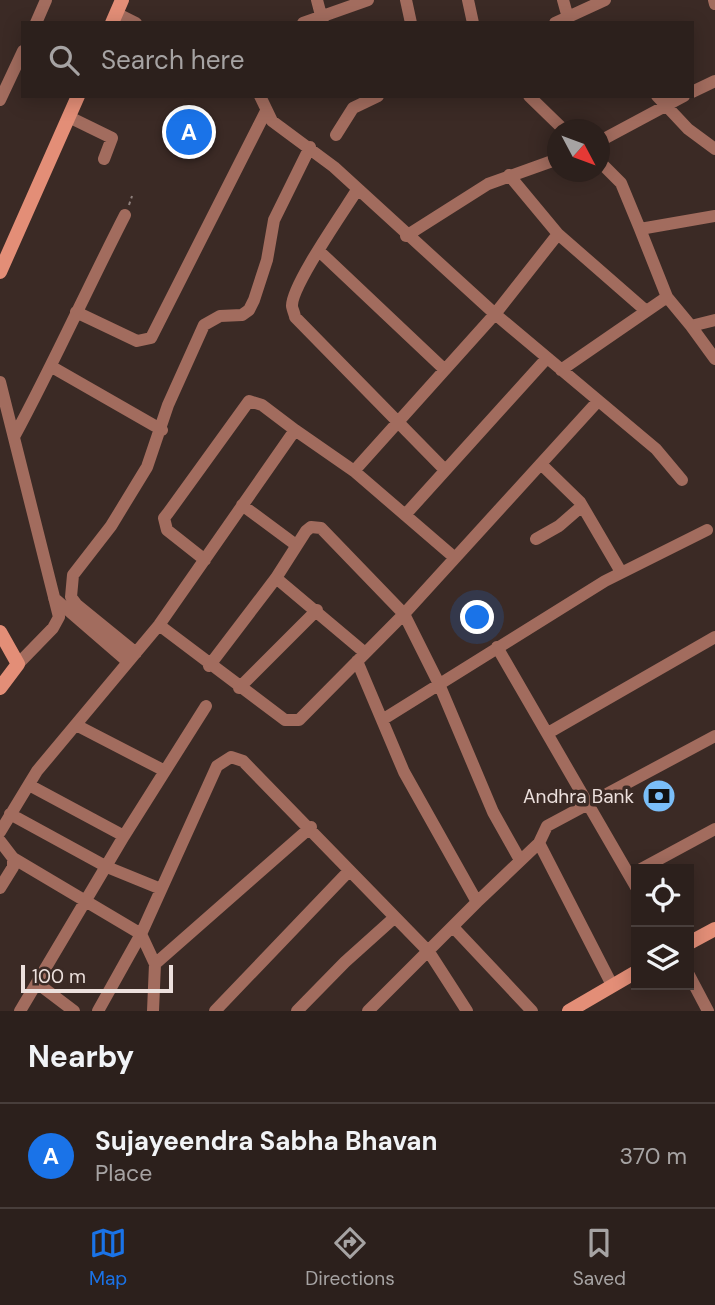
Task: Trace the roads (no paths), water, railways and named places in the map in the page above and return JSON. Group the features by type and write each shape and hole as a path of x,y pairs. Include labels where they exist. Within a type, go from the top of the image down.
{"street":[{"path":"37,21 46,0"},
{"path":"317,0 322,20 368,0"},
{"path":"406,0 411,21"},
{"path":"468,0 473,21"},
{"path":"563,0 574,15 585,21"},
{"path":"560,21 605,0"},
{"path":"117,12 133,21"},
{"path":"0,100 21,55"},
{"path":"694,91 715,82"},
{"path":"0,272 77,98"},
{"path":"261,98 265,113 310,147 495,314 656,449 682,480"},
{"path":"336,135 351,102 369,98"},
{"path":"531,98 553,119"},
{"path":"610,134 661,101 700,140 715,149"},
{"path":"76,312 137,341 151,338 265,113"},
{"path":"69,117 112,138 104,159"},
{"path":"132,657 77,605 71,597 70,587 80,564 111,526 147,467 162,430 168,405 204,325 220,316 242,315 252,306 267,260 274,220 310,147"},
{"path":"406,236 470,194 547,163"},
{"path":"610,172 621,183 667,297 715,359"},
{"path":"509,176 558,234 645,310"},
{"path":"357,190 294,296 292,307 295,317 445,470"},
{"path":"14,437 52,367 76,312 125,215"},
{"path":"640,229 715,216"},
{"path":"354,471 495,314 558,234"},
{"path":"319,251 445,370"},
{"path":"561,370 667,297"},
{"path":"691,326 715,320"},
{"path":"405,515 547,358"},
{"path":"52,367 162,430"},
{"path":"0,382 59,617 0,688"},
{"path":"205,560 167,530 164,519 249,401 262,405 354,471 456,558"},
{"path":"159,625 239,688 292,722 299,720 404,614 598,401"},
{"path":"0,832 29,785 159,625 295,429"},
{"path":"542,465 582,506 621,572"},
{"path":"242,505 296,545"},
{"path":"536,539 559,526 582,506"},
{"path":"209,666 276,578 296,545 311,527 321,528 404,614 439,684 493,812 520,860"},
{"path":"382,720 621,572 711,532"},
{"path":"276,578 317,610 361,657 382,720 404,772 477,902"},
{"path":"54,597 132,657"},
{"path":"239,688 317,610"},
{"path":"0,632 18,664"},
{"path":"548,733 715,637"},
{"path":"497,647 588,803 631,868"},
{"path":"20,1011 124,836 206,706"},
{"path":"76,725 165,771"},
{"path":"368,1011 539,843 547,826 715,736"},
{"path":"98,1011 141,934 215,770 228,758 243,761 311,827 348,872 431,950 461,1008"},
{"path":"29,785 124,836"},
{"path":"10,814 107,867 161,889"},
{"path":"155,964 311,827"},
{"path":"656,864 715,828"},
{"path":"0,841 13,858 141,934 155,964 153,1011"},
{"path":"539,843 612,985"},
{"path":"0,888 13,867 13,858"},
{"path":"215,1011 348,872"},
{"path":"297,1011 345,962 394,918"},
{"path":"451,929 532,1011"},
{"path":"694,940 715,929"},
{"path":"569,1011 631,975"},
{"path":"37,983 74,1011"},
{"path":"694,984 708,1011"}],"place":[{"name":"Sujayeendra Sabha Bhavan","path":"189,132"},
{"name":"Andhra Bank","path":"659,796"}]}
